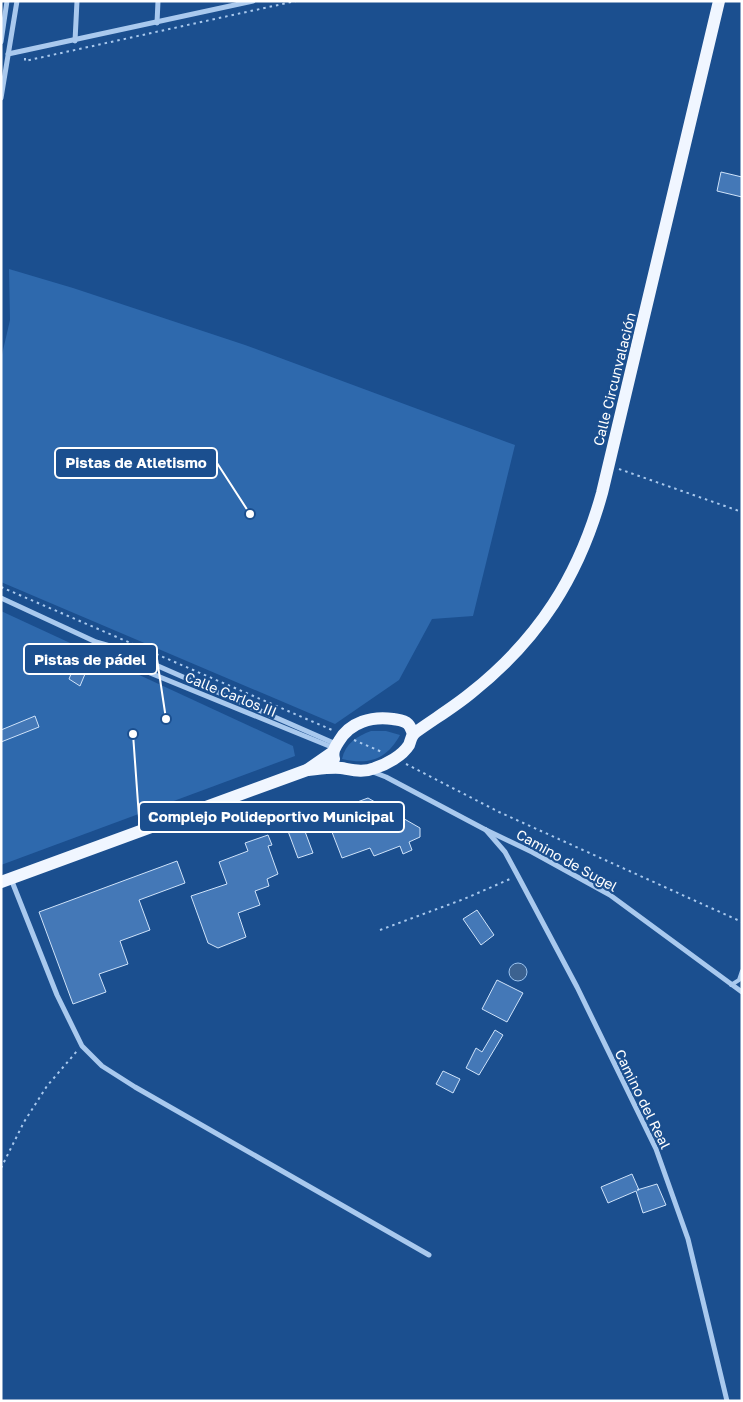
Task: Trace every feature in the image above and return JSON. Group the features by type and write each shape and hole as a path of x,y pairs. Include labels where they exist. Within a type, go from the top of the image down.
{"main road":[{"name":"Calle Circunvalación","path":"410,729 443,713 472,692 524,644 555,602 572,573 587,540 599,502 719,1"},
{"path":"6,880 307,770 341,768 352,771 368,770 395,758 408,747 410,729 402,721 390,718 370,719 351,727 337,745 307,770"},
{"path":"337,745 334,761 341,768"}],"street":[{"path":"1,42 7,1"},
{"path":"1,98 17,1"},
{"path":"75,40 77,1"},
{"path":"157,23 158,1"},
{"path":"8,54 253,1"},
{"name":"Calle Carlos III","path":"1,598 96,642 132,666 337,745"},
{"name":"Calle Carlos III","path":"96,642 117,648 337,745"},
{"name":"Camino de Sugel","path":"368,770 386,777 532,852 610,895 742,992"},
{"name":"Camino del Real","path":"486,830 505,852 518,876 577,987 656,1149 688,1239 726,1401"},
{"path":"6,880 57,995 82,1046 102,1066 121,1079 429,1255"}],"lane":[{"path":"731,984 738,980 742,971"}],"path":[{"path":"25,51 25,61 296,1"},
{"path":"608,465 742,512"},
{"path":"1,587 337,745 395,758 499,812 742,922"},
{"path":"380,930 518,876"},
{"path":"1,1168 24,1122 47,1086 82,1046"}],"shaded area":[{"path":"9,269 73,288 245,345 515,445 473,616 432,619 399,680 335,724 1,582 1,359 10,320"},
{"path":"1,611 293,746 295,756 1,865"},
{"path":"371,731 386,731 400,735 389,750 376,759 352,761 342,759 352,741"},
{"path":"518,963 524,966 527,972 524,978 518,981 512,978 509,972 512,966"}],"building":[{"path":"721,172 742,177 742,197 717,191"},
{"path":"73,669 85,674 80,686 69,679"},
{"path":"35,716 39,727 1,742 1,730"},
{"path":"368,798 420,828 420,837 409,842 412,850 403,854 400,846 374,856 370,848 342,858 325,814"},
{"path":"297,810 313,853 298,858 282,815"},
{"path":"268,835 272,845 268,846 278,874 267,879 269,886 255,891 260,905 238,913 246,937 218,948 208,943 191,896 227,884 219,862 248,851 245,843"},
{"path":"177,861 185,883 139,900 150,930 120,941 128,964 99,974 106,992 73,1004 39,912"},
{"path":"477,910 494,935 481,945 463,919"},
{"path":"497,980 523,993 507,1022 482,1009"},
{"path":"495,1030 503,1035 479,1075 466,1068 476,1048 482,1052"},
{"path":"443,1071 460,1079 453,1093 436,1084"},
{"path":"632,1174 639,1189 657,1184 666,1205 643,1213 636,1191 608,1203 601,1187"}],"place":[{"name":"Pistas de Atletismo","path":"250,514"},
{"name":"Pistas de pádel","path":"166,719"},
{"name":"Complejo Polideportivo Municipal","path":"133,734"}]}
